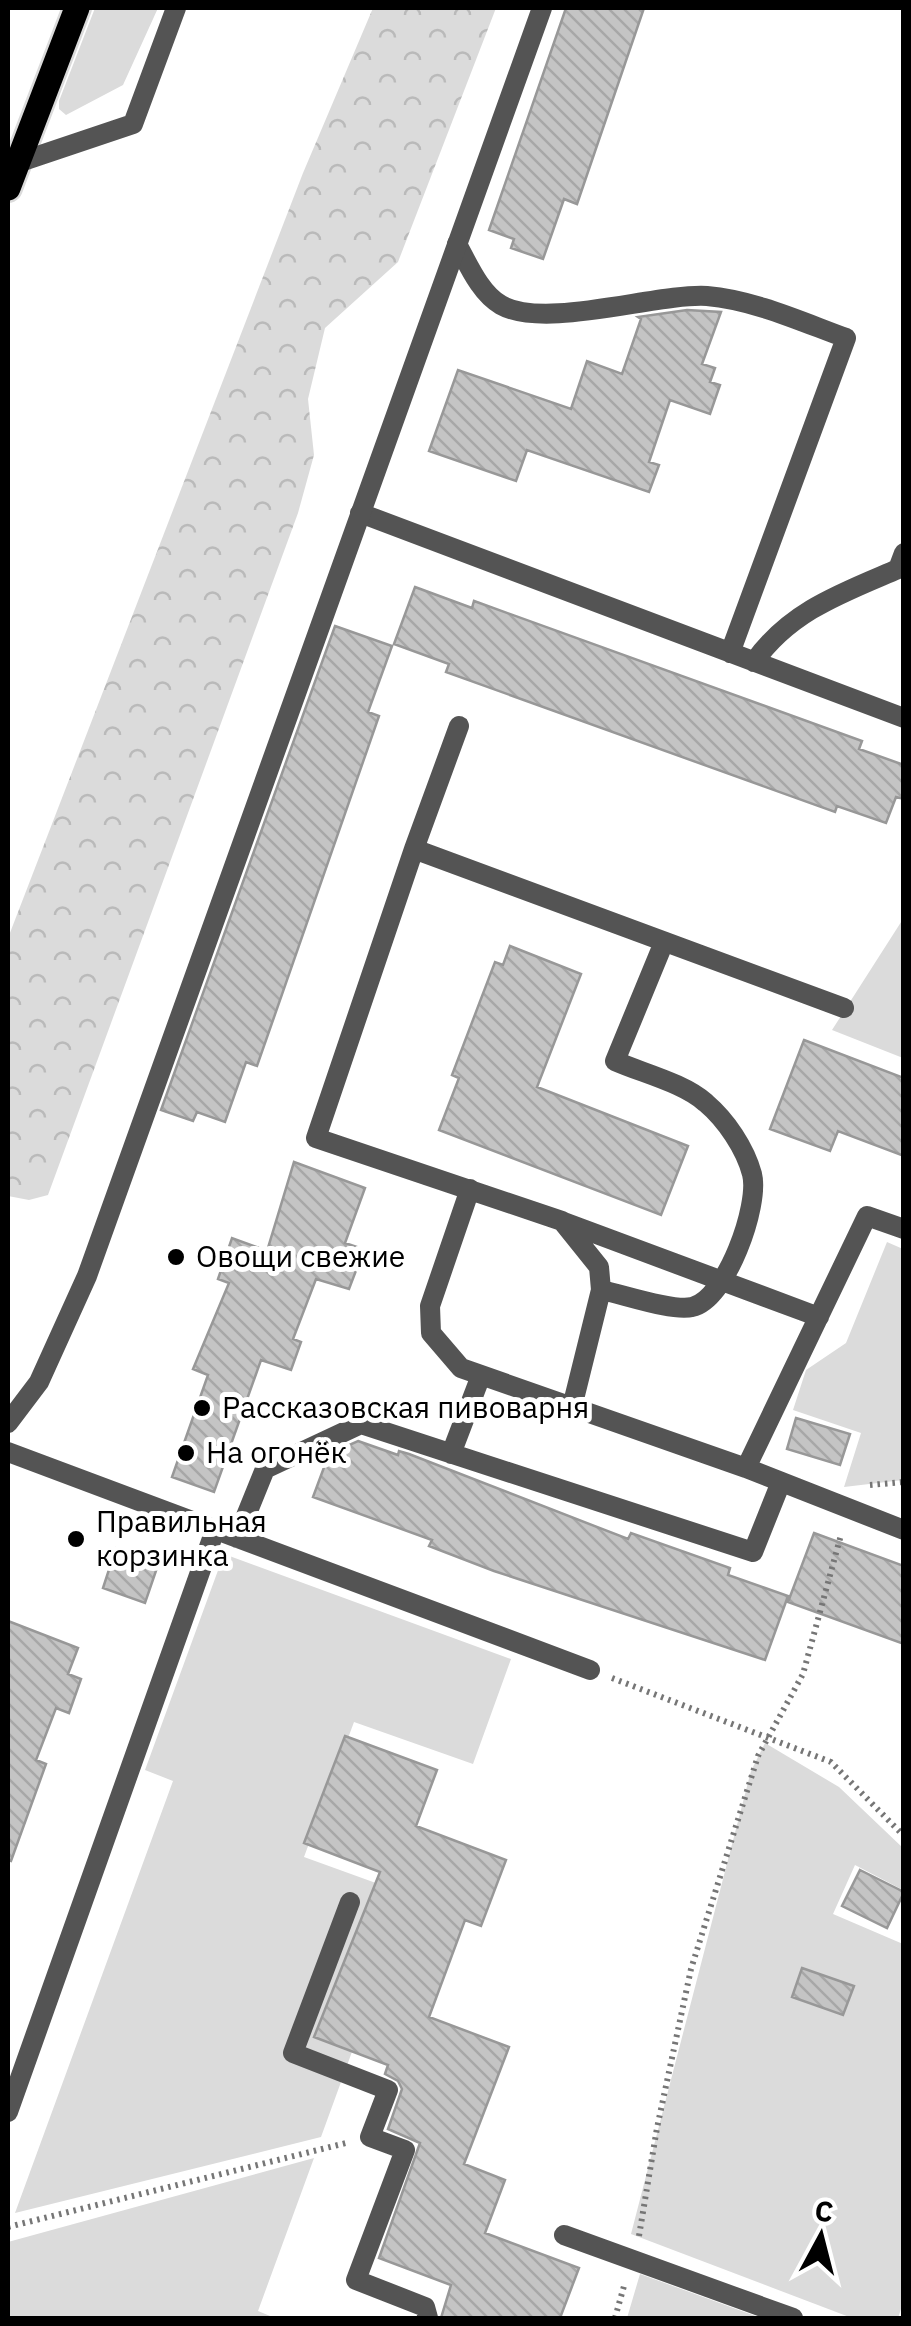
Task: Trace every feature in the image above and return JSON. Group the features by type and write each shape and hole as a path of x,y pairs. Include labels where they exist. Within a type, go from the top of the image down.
{"main road":[{"path":"8,188 77,8"}],"street":[{"path":"17,164 133,124 176,8"},
{"path":"8,1422 39,1382 86,1276 542,8"},
{"path":"457,244 480,284 503,306 560,314 706,296 772,311 846,338 730,653"},
{"path":"360,513 904,718"},
{"path":"754,662 770,639 808,608 898,569 904,553"},
{"path":"459,726 316,1138 724,1278 819,1318"},
{"path":"414,849 844,1008"},
{"path":"601,1290 688,1309 707,1301 724,1278 750,1218 753,1176 738,1141 704,1100 614,1061 664,942"},
{"path":"470,1189 430,1306 431,1333 461,1368 480,1378 746,1468 904,1530"},
{"path":"746,1468 868,1216 904,1229"},
{"path":"562,1221 599,1267 601,1290 572,1406"},
{"path":"452,1454 480,1378"},
{"path":"237,1538 266,1469 361,1424 753,1552 782,1482"},
{"path":"8,1452 590,1670"},
{"path":"8,2112 12,2084 214,1530"},
{"path":"350,1902 293,2053 388,2090 370,2137 405,2150 356,2280 425,2307 428,2318"},
{"path":"564,2235 793,2318"}],"path":[{"path":"615,2318 632,2259 691,1969 758,1756 803,1674 848,1508"},
{"path":"590,1670 832,1762 904,1836"},
{"path":"8,2227 370,2137"}],"green space":[{"path":"95,8 158,8 123,85 66,115 59,109 59,101"},
{"path":"373,8 496,8 398,262 325,328 308,399 314,455 298,513 48,1195 29,1200 8,1196 8,938 303,173"},
{"path":"903,919 903,1058 832,1030"},
{"path":"887,1242 903,1249 903,1480 844,1487 861,1433 793,1410 806,1370 846,1343"},
{"path":"224,1554 511,1659 473,1764 354,1722 304,1857 409,1895 321,2137 15,2213 173,1781 145,1770"},
{"path":"765,1743 839,1787 903,1848 903,1890 855,1865 833,1914 903,1944 903,2303 898,2318 852,2318 631,2234 751,1771"},
{"path":"314,2158 258,2311 275,2318 8,2318 8,2242"},
{"path":"640,2274 761,2318 627,2318"}],"building":[{"path":"566,8 644,8 577,204 564,199 543,259 511,248 514,239 489,230"},
{"path":"687,310 721,312 702,364 715,368 710,382 720,385 710,414 670,400 649,462 659,465 649,492 527,450 516,481 429,451 458,370 571,409 587,361 622,374 641,319 638,317"},
{"path":"415,587 472,608 474,601 862,741 859,749 904,765 904,799 896,797 886,823 837,806 835,812 446,672 449,664 394,644"},
{"path":"335,626 392,646 368,712 379,716 257,1066 246,1062 225,1122 197,1112 193,1121 161,1110"},
{"path":"510,946 581,974 537,1087 688,1146 661,1215 439,1130 459,1078 452,1075 495,962 503,965"},
{"path":"804,1040 904,1078 904,1156 838,1131 830,1151 770,1129"},
{"path":"294,1162 365,1188 345,1243 357,1247 353,1258 360,1260 349,1289 316,1279 293,1339 301,1342 291,1370 261,1360 214,1492 172,1477 208,1375 193,1369 229,1283 218,1279 232,1238 267,1251"},
{"path":"796,1418 850,1434 840,1465 787,1449"},
{"path":"358,1441 398,1455 399,1451 409,1454 628,1539 631,1533 730,1568 728,1575 788,1596 765,1660 494,1571 429,1546 432,1540 313,1497 329,1454"},
{"path":"814,1533 904,1566 904,1644 788,1602"},
{"path":"116,1548 159,1562 145,1603 103,1588"},
{"path":"8,1621 78,1648 68,1674 81,1679 69,1713 56,1708 36,1760 46,1764 11,1861 8,1860"},
{"path":"345,1736 437,1770 416,1826 506,1860 481,1926 465,1920 429,2017 509,2047 464,2164 505,2180 485,2233 579,2268 560,2318 441,2318 451,2285 379,2258 420,2143 388,2129 402,2089 398,2081 385,2074 388,2065 314,2037 380,1872 304,1843"},
{"path":"860,1870 904,1892 887,1928 842,1906"},
{"path":"802,1968 854,1986 843,2015 792,1997"}],"place":[{"name":"Овощи свежие","path":"176,1257"},
{"name":"Рассказовская пивоварня","path":"202,1408"},
{"name":"На огонёк","path":"186,1453"},
{"name":"Правильная корзинка","path":"76,1539"}]}
